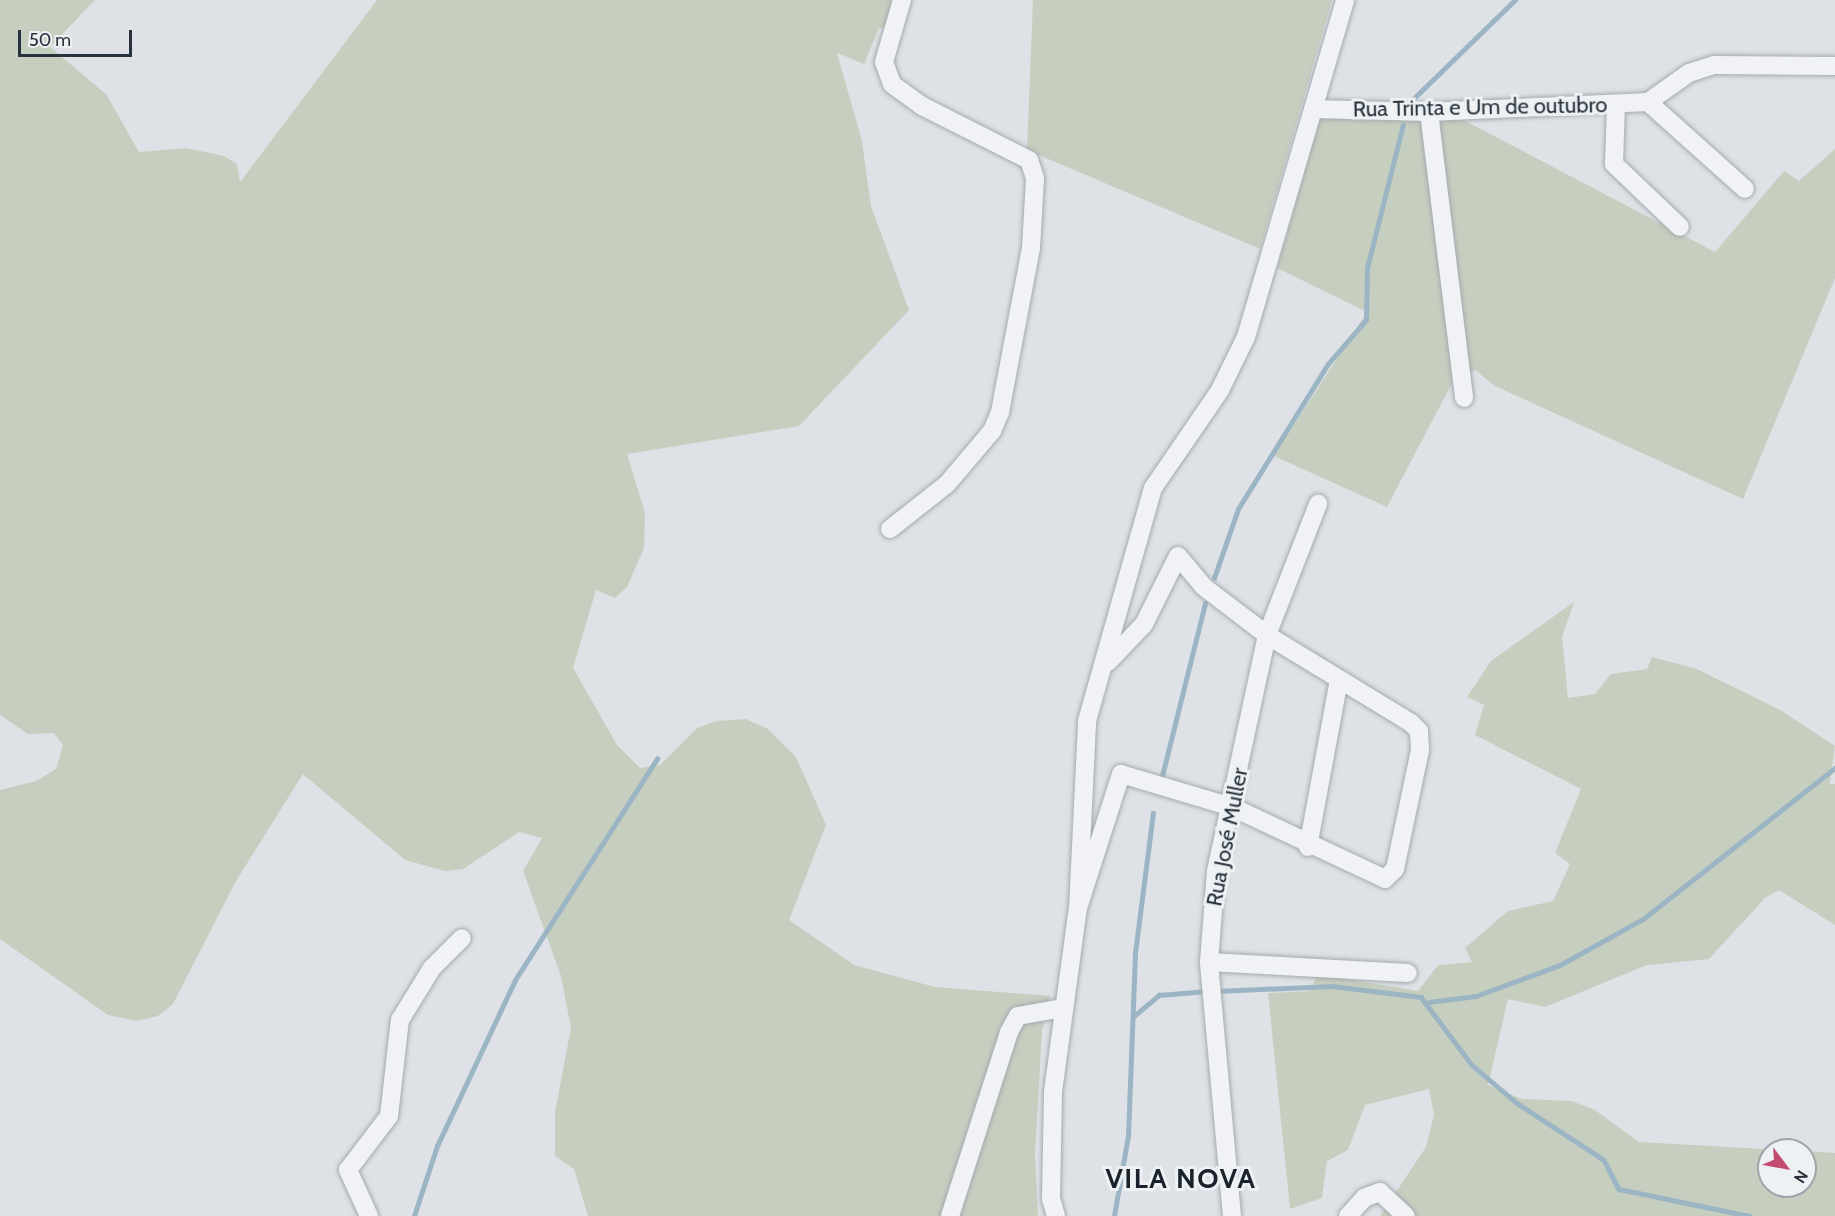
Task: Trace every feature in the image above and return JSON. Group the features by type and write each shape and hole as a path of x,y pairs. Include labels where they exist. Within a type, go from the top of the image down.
{"street":[{"path":"890,529 947,484 992,431 1000,412 1031,248 1035,178 1024,156 922,106 891,84 884,62 902,0"},
{"path":"1056,1216 1051,1198 1053,1092 1078,908 1087,721 1107,663 1153,488 1220,390 1246,337 1345,0"},
{"path":"1745,189 1648,102 1689,73 1714,65 1835,66"},
{"name":"Rua Trinta e Um de outubro","path":"1313,109 1429,112 1648,102"},
{"path":"1616,104 1614,164 1680,227"},
{"path":"1429,112 1464,399"},
{"name":"Rua José Muller","path":"1232,1216 1209,962 1216,871 1232,807 1267,635 1318,504"},
{"path":"1078,908 1121,774 1232,807 1308,847 1377,878 1395,869 1420,750 1419,731 1411,723 1267,635 1204,587 1178,556 1144,624 1107,663"},
{"path":"1308,847 1339,680"},
{"path":"369,1216 348,1170 389,1116 400,1020 432,968 462,938"},
{"path":"1209,962 1408,973"},
{"path":"950,1216 1009,1032 1018,1016 1063,1008"},
{"path":"1348,1216 1364,1198 1380,1192 1406,1216"}],"green space":[{"path":"0,0 95,0 50,47 106,94 139,152 186,148 224,156 237,164 240,182 377,0 908,0 899,27 879,28 864,64 837,53 862,141 871,206 909,310 799,426 627,454 645,513 644,548 627,587 615,598 596,590 573,668 617,745 640,768 660,765 697,728 717,721 746,719 768,729 796,757 826,825 789,920 854,965 935,987 1050,996 1042,1031 1035,1154 1038,1216 588,1216 574,1169 555,1156 555,1112 571,1028 561,976 523,871 542,838 519,832 463,869 445,871 405,860 303,774 236,881 173,1004 158,1016 137,1021 108,1015 0,939 0,790 36,781 56,769 63,745 54,733 28,734 0,715"},
{"path":"1033,0 1332,0 1260,249 1027,150"},
{"path":"1325,100 1437,106 1715,252 1784,171 1799,181 1835,149 1835,278 1743,499 1495,386 1475,370 1451,385 1387,507 1274,456 1367,312 1277,268"},
{"path":"1574,602 1562,637 1568,698 1595,694 1611,674 1647,669 1652,657 1697,669 1782,711 1835,746 1830,784 1835,784 1835,925 1779,890 1765,898 1709,959 1647,965 1545,1007 1508,999 1488,1085 1522,1099 1572,1101 1595,1110 1639,1142 1757,1149 1757,1198 1817,1198 1817,1152 1835,1153 1835,1216 1380,1216 1426,1147 1434,1115 1429,1089 1365,1105 1348,1150 1327,1161 1322,1198 1290,1209 1268,993 1310,991 1317,974 1418,991 1438,965 1472,962 1465,948 1508,911 1553,901 1570,864 1555,853 1581,789 1475,735 1484,705 1467,697 1491,661"}],"waterway":[{"path":"1411,101 1515,0"},
{"path":"1214,578 1238,509 1328,364 1366,320 1367,268 1403,125"},
{"path":"1161,780 1205,603"},
{"path":"414,1216 437,1146 515,980 657,759"},
{"path":"1429,1002 1476,996 1560,965 1643,919 1835,768"},
{"path":"1114,1216 1128,1136 1135,953 1153,813"},
{"path":"1217,991 1332,986 1421,997 1472,1065 1517,1103 1604,1160 1619,1189 1749,1216"},
{"path":"1134,1016 1159,995 1208,991"}],"district":[{"name":"VILA NOVA","path":"1181,1178"}]}
